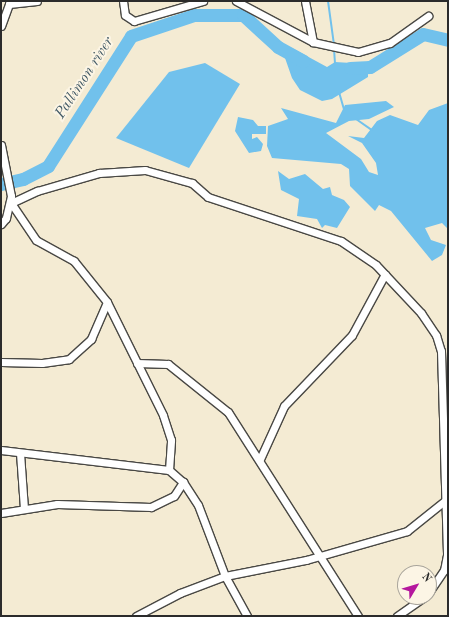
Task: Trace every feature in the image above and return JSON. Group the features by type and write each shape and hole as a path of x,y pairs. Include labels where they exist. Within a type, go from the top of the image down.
{"street":[{"path":"1,26 10,3 37,1"},
{"path":"123,1 125,15 134,21 203,1"},
{"path":"236,1 313,42 358,52 372,50 390,43 428,16"},
{"path":"305,1 313,42"},
{"path":"1,145 11,199 36,240 74,261 107,302 163,415 171,440 169,470"},
{"path":"11,199 99,173 145,170 192,183 208,197 341,241 385,274 421,313 436,335 441,351 448,500 447,555 437,582"},
{"path":"1,224 11,199"},
{"path":"260,459 284,406 352,335 385,274"},
{"path":"1,362 42,363 69,359 91,339 107,302"},
{"path":"137,363 168,364 215,400 231,416 260,459 319,557 358,616"},
{"path":"1,450 169,470 183,482 198,505 225,576 248,616"},
{"path":"20,452 24,509"},
{"path":"1,513 57,504 151,507 170,498 183,482"},
{"path":"136,616 180,593 225,576 319,557 408,531 448,500"},
{"path":"397,616 413,605"}],"water":[{"path":"292,48 327,67 335,62 368,64 368,77 332,99 322,101 300,90 292,78 285,58"},
{"path":"205,63 240,84 189,168 116,138 169,72"},
{"path":"386,101 394,107 369,119 349,121 326,133 361,159 369,172 378,175 376,163 362,143 348,136 364,138 377,121 390,115 418,125 429,110 448,103 448,229 442,223 425,228 431,240 446,245 442,255 432,261 391,211 379,205 375,211 350,186 349,169 341,164 272,158 267,146 268,126 288,119 281,108 336,123 345,105"},
{"path":"238,117 253,120 258,126 266,126 266,134 252,134 252,139 257,137 263,144 261,151 249,153 235,131"},
{"path":"278,171 289,179 305,174 323,189 330,187 332,195 344,200 350,207 337,228 325,225 322,228 317,219 297,216 299,199 281,190"}],"waterway":[{"path":"328,1 334,45"},
{"name":"Pallimon river","path":"1,184 23,179 48,166 131,36 194,15 243,15 278,47 303,61"},
{"name":"Pallimon river","path":"350,68 370,67 423,34 448,40"},
{"path":"334,49 335,63"},
{"path":"339,92 344,110"},
{"path":"356,119 372,130"}]}
